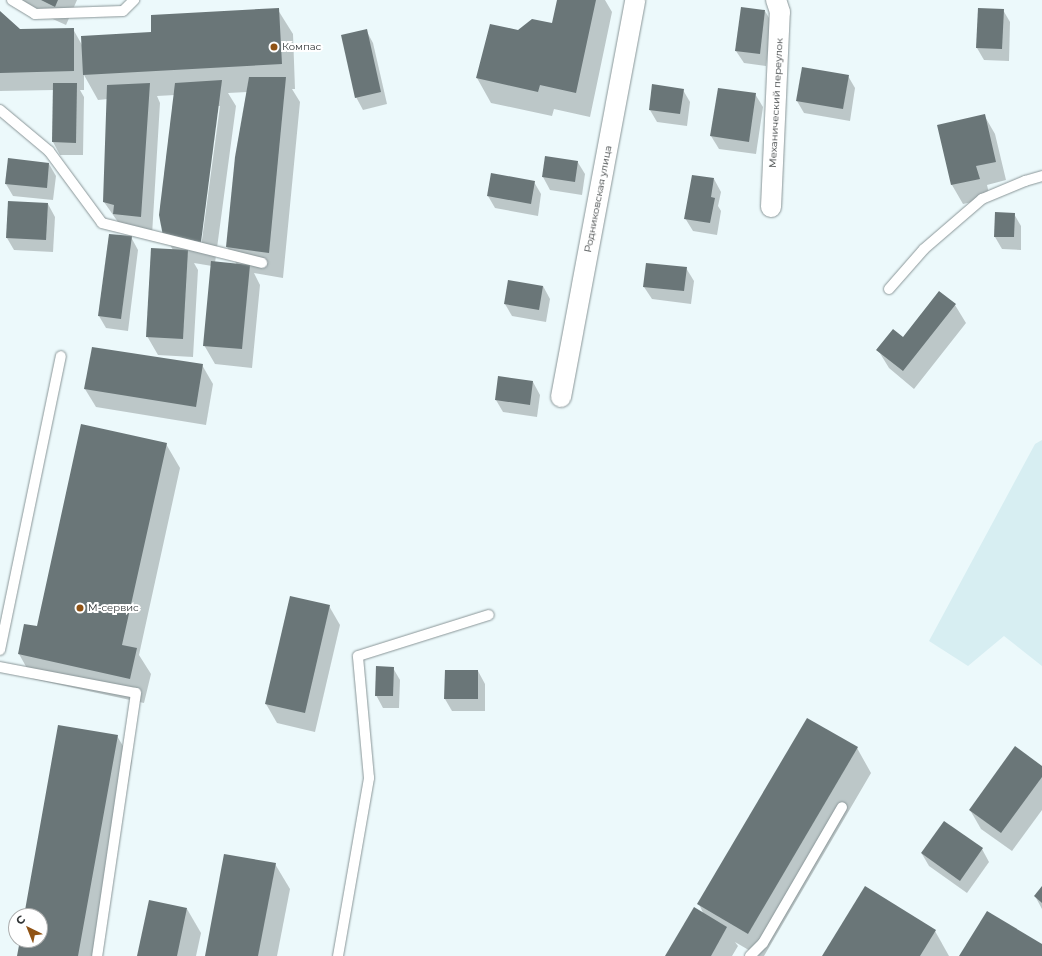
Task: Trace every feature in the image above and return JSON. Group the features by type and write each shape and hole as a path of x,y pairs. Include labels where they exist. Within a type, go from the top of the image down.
{"street":[{"name":"Родниковская улица","path":"561,397 635,0"},
{"name":"Механический переулок","path":"771,207 780,12 776,0"}],"lane":[{"path":"12,0 35,14 123,11 134,0"},
{"path":"0,110 49,151 102,224 262,263"},
{"path":"890,289 924,248 982,199 1025,180 1042,176"},
{"path":"0,650 61,356"},
{"path":"338,956 370,778 358,656 489,615"},
{"path":"0,667 136,693 97,956"},
{"path":"750,956 763,943 842,807"}],"shaded area":[{"path":"1042,440 1042,666 1004,636 968,666 929,641 1035,444"}],"building":[{"path":"41,0 58,0 55,7"},
{"path":"557,0 596,0 576,93 540,85 538,92 476,78 490,24 518,30 532,19 552,23"},
{"path":"741,7 765,10 760,54 735,51"},
{"path":"279,8 282,64 83,75 81,36 151,32 151,15"},
{"path":"978,8 1004,9 1002,49 976,48"},
{"path":"0,11 20,29 74,28 74,71 0,73"},
{"path":"367,29 381,92 355,98 341,35"},
{"path":"802,67 849,75 843,109 796,101"},
{"path":"249,77 286,77 269,253 226,247 235,157"},
{"path":"222,80 201,242 163,236 159,215 175,83"},
{"path":"53,83 77,83 76,143 52,142"},
{"path":"150,83 141,217 113,214 114,205 103,202 107,85"},
{"path":"652,84 684,89 680,114 649,110"},
{"path":"718,88 756,93 749,142 710,136"},
{"path":"985,114 996,162 976,166 980,179 951,185 937,125"},
{"path":"545,156 578,161 575,182 542,177"},
{"path":"8,158 49,163 47,188 5,184"},
{"path":"491,173 535,181 531,204 487,196"},
{"path":"692,175 714,178 711,197 715,198 710,223 684,219"},
{"path":"8,201 48,203 46,240 6,238"},
{"path":"995,212 1015,213 1014,237 994,237"},
{"path":"109,234 132,236 121,319 98,316"},
{"path":"151,248 188,250 183,339 146,337"},
{"path":"211,261 250,265 242,349 203,346"},
{"path":"646,263 687,267 684,291 643,287"},
{"path":"508,280 543,286 539,310 504,304"},
{"path":"939,291 956,304 903,371 876,350 893,329 903,337"},
{"path":"92,347 203,364 196,407 84,389"},
{"path":"498,376 533,381 530,405 495,400"},
{"path":"81,424 167,443 122,645 137,648 130,679 18,654 24,624 37,626"},
{"path":"290,596 330,605 305,713 265,704"},
{"path":"376,666 394,667 393,696 375,696"},
{"path":"445,670 478,670 478,699 444,699"},
{"path":"807,718 858,747 748,934 697,904"},
{"path":"58,725 118,735 78,956 17,956 18,948 48,948 48,908 25,908"},
{"path":"1015,746 1042,766 1042,777 1001,833 969,810"},
{"path":"944,821 983,848 960,881 921,853"},
{"path":"224,854 276,863 258,956 205,956"},
{"path":"865,886 936,930 920,956 822,956"},
{"path":"1042,886 1042,903 1034,896"},
{"path":"149,900 187,908 177,956 137,956"},
{"path":"694,907 727,927 711,956 665,956"},
{"path":"987,911 1042,944 1042,956 959,956"}],"place":[{"name":"Компас","path":"274,47"},
{"name":"М-сервис","path":"80,608"}]}
